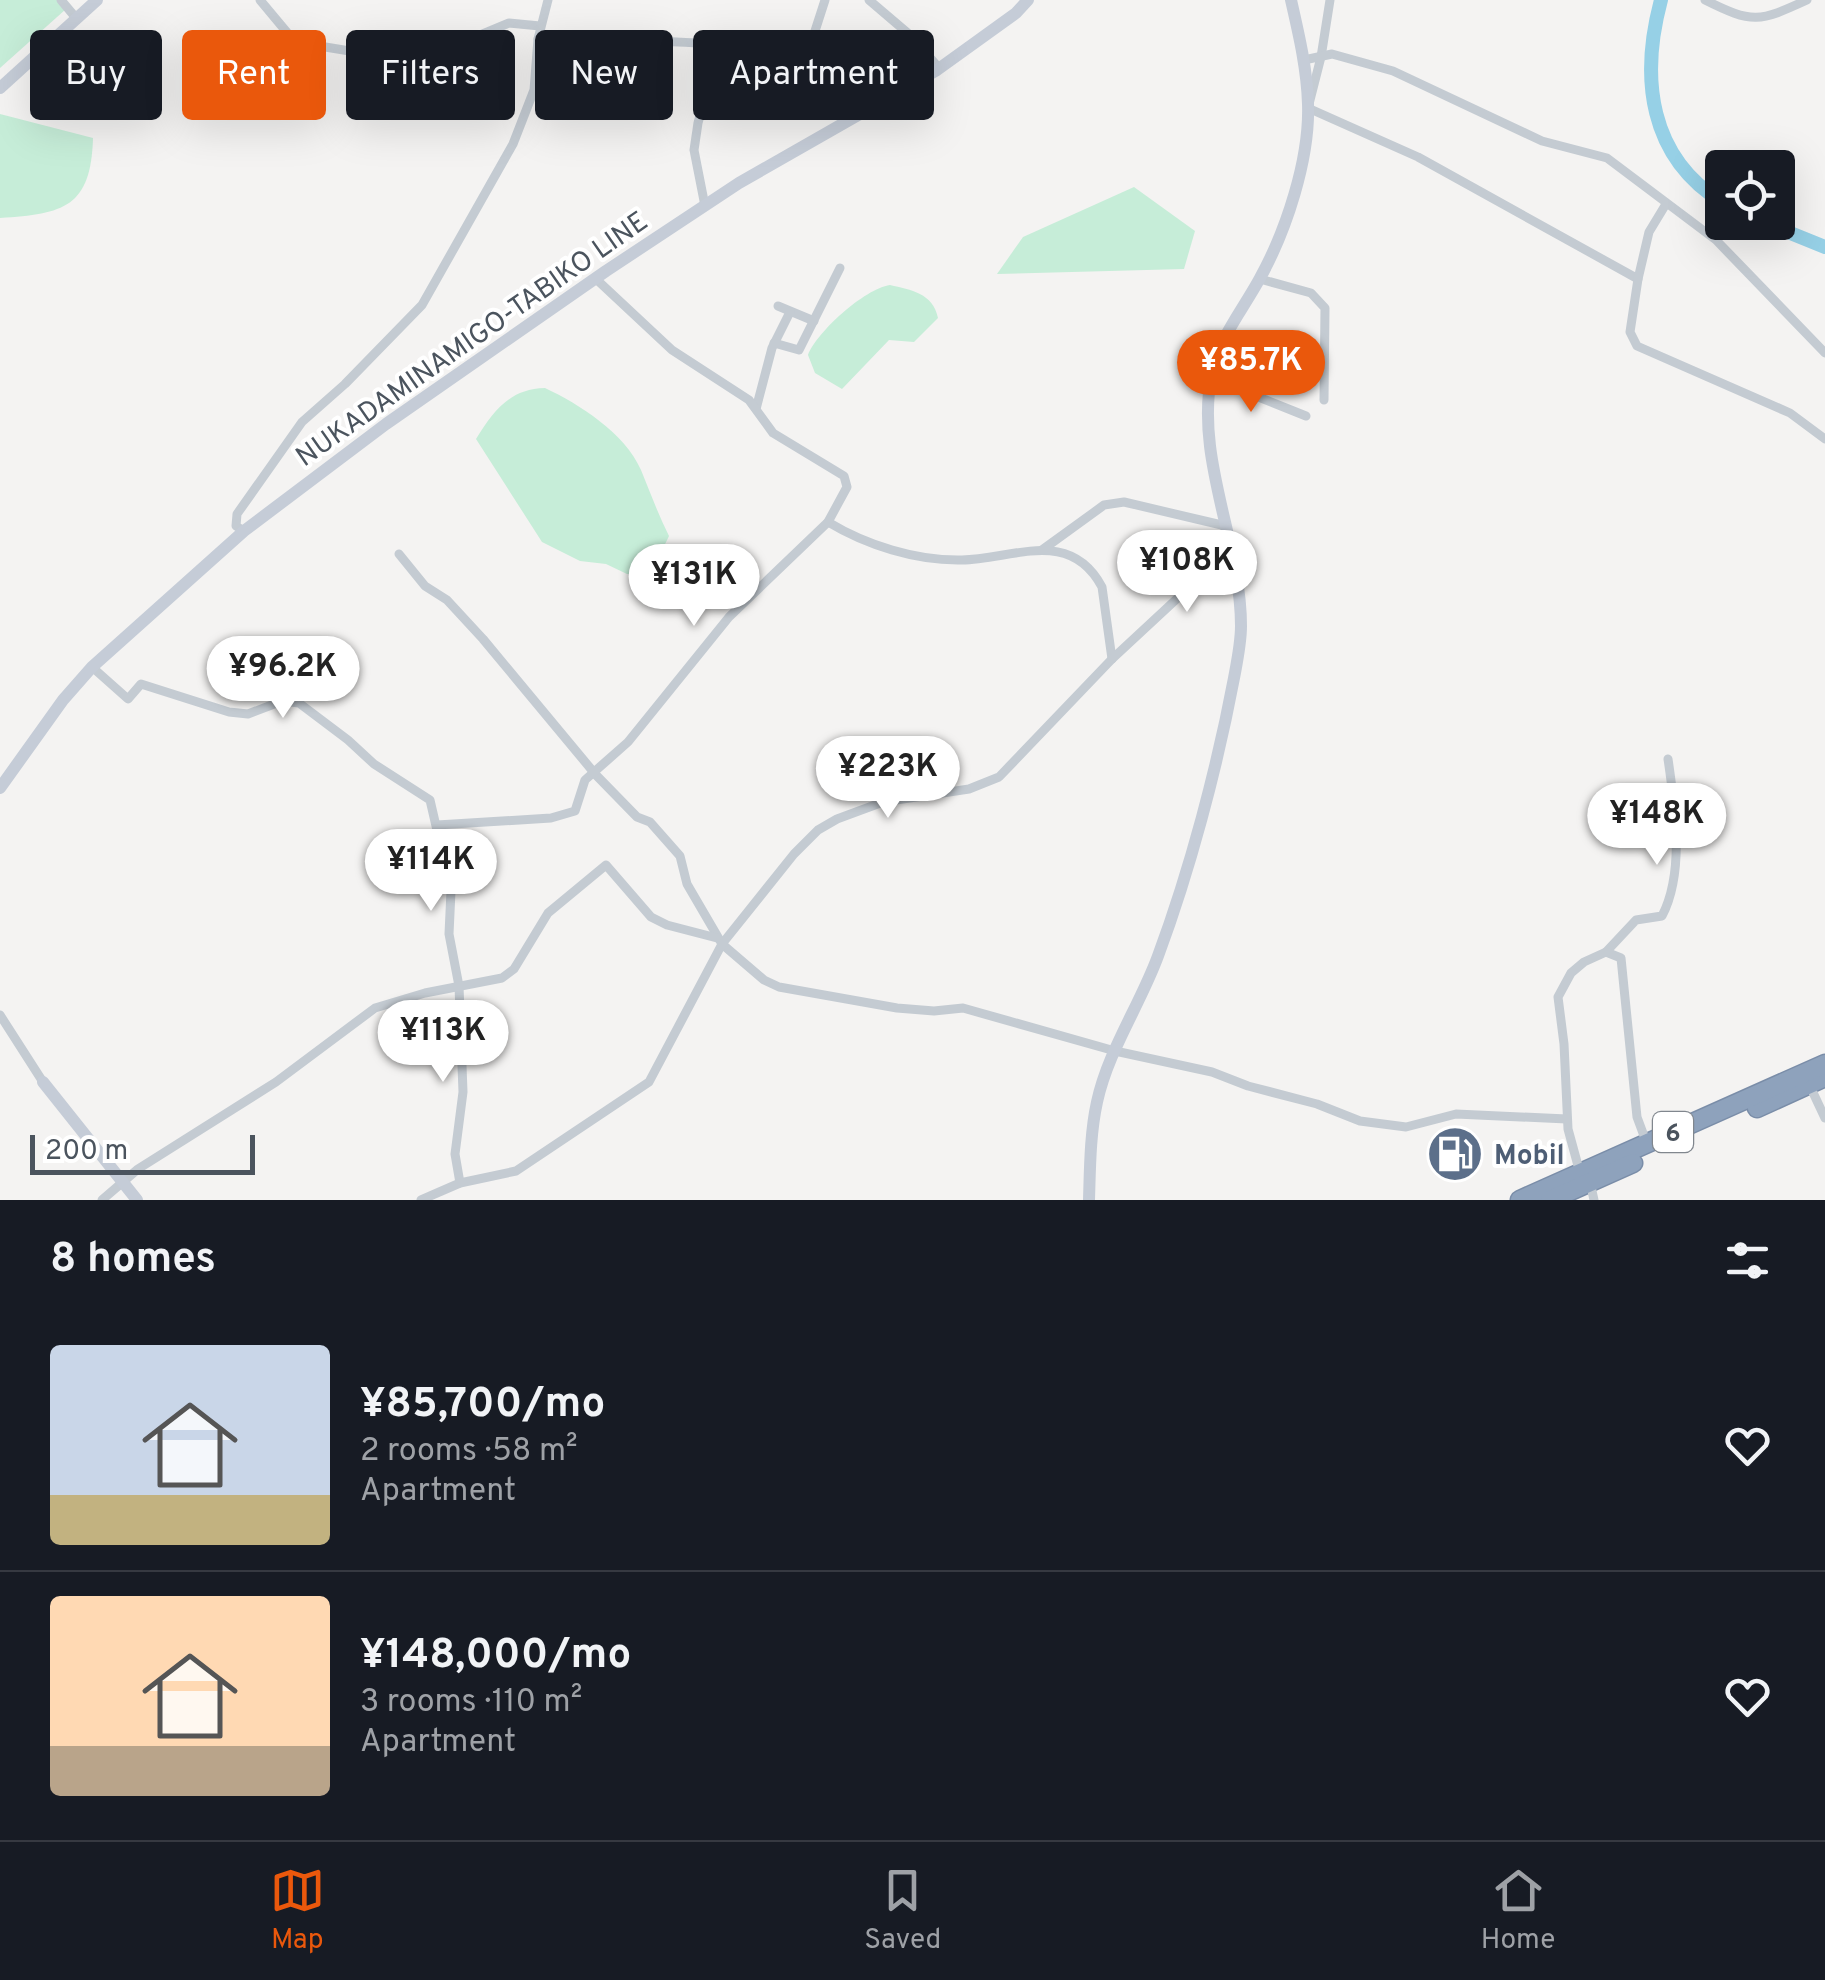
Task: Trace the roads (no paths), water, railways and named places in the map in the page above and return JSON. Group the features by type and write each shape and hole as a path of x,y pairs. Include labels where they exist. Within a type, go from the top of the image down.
{"highway":[{"name":"6","path":"1550,1200 1814,1078 1825,1064"},
{"name":"6","path":"1520,1200 1588,1185 1646,1144 1814,1078"}],"street":[{"path":"61,0 76,18"},
{"path":"0,88 97,0"},
{"path":"260,0 295,42 380,56 461,43 509,23 540,26"},
{"path":"539,30 548,0"},
{"path":"815,30 825,0"},
{"path":"869,0 910,35 939,68"},
{"name":"NUKADAMINAMIGO-TABIKO LINE","path":"934,71 1016,13 1028,0"},
{"path":"1291,0 1304,60 1308,108"},
{"path":"1088,1200 1097,1103 1158,956 1180,890 1234,678 1241,627 1237,584 1209,440 1207,405 1211,378 1230,328 1279,240 1291,204 1330,0"},
{"path":"1705,0 1748,18 1769,17 1807,0"},
{"path":"1304,60 1332,54 1393,71 1542,141 1608,158 1716,240 1825,353"},
{"path":"244,531 236,526 236,514 302,422 422,306 513,144 534,90 535,77"},
{"path":"1308,108 1418,157 1638,279"},
{"path":"699,120 694,150 705,206"},
{"name":"NUKADAMINAMIGO-TABIKO LINE","path":"0,788 92,666 244,531 386,424 596,279 705,206 848,120"},
{"path":"1666,204 1649,232 1638,279 1630,332 1640,349 1790,413 1825,439"},
{"path":"774,342 800,350 840,268"},
{"path":"438,825 567,815 575,811 585,780 628,742 729,617 828,522 848,481 774,434 749,400 672,350 596,279"},
{"path":"1260,279 1311,292 1325,308 1324,400"},
{"path":"778,306 814,321"},
{"path":"756,409 774,342 790,312"},
{"path":"1211,378 1306,416"},
{"path":"1042,550 1104,504 1124,502 1227,532"},
{"path":"828,522 853,537 934,557 962,560 1042,550 1070,554 1102,586 1112,659"},
{"path":"421,1200 460,1182 516,1171 649,1082 720,941 818,830 882,802 969,789 998,777 1112,659 1182,594 1227,532"},
{"path":"399,554 425,586 447,600 483,639 594,771 637,817 650,822 680,856 687,884 720,941 764,980 779,988 897,1008 963,1008 1115,1052 1212,1072 1360,1121 1406,1128 1456,1114 1567,1119"},
{"path":"92,666 128,699 141,684 229,712 248,714 282,701 308,707 374,764 430,800 451,891 449,934 459,986 463,1092 455,1154 460,1182"},
{"path":"1588,1185 1567,1119 1558,997 1571,973 1606,952 1636,920 1662,916 1672,897 1677,861 1668,758"},
{"path":"102,1200 138,1169 276,1082 375,1008 502,978 514,969 548,913 606,865 651,917 720,941"},
{"path":"1606,952 1621,958 1636,1116 1646,1144"},
{"path":"0,1015 43,1082 136,1200"},
{"path":"1814,1078 1825,1118"}],"waterway":[{"path":"1661,0 1651,58 1656,113 1679,162 1705,189"},
{"path":"1795,235 1825,247"}],"place":[{"name":"Mobil","path":"1455,1154"}]}
